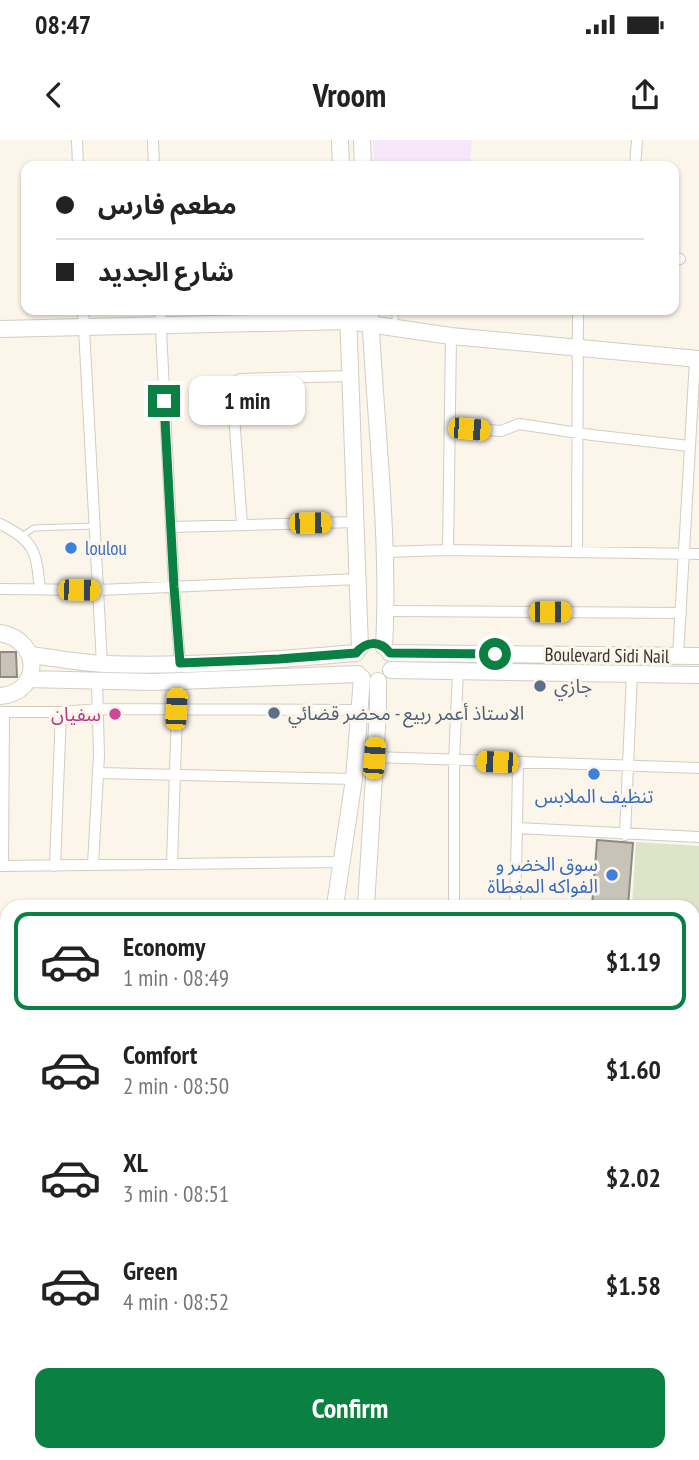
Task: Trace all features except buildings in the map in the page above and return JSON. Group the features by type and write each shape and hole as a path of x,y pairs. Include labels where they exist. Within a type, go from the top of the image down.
{"street":[{"path":"77,140 78,161"},
{"path":"153,140 154,161"},
{"path":"340,140 341,161"},
{"path":"362,140 363,161"},
{"path":"635,161 637,140"},
{"path":"83,315 102,664"},
{"path":"0,329 83,328 161,317 348,315 370,316 395,327 451,336 697,359 689,446 678,656"},
{"path":"348,315 359,579 358,651 354,664 366,678 374,758 366,900"},
{"path":"578,315 578,553"},
{"path":"28,679 97,682 383,679 388,656 370,316"},
{"path":"161,317 180,663"},
{"path":"447,550 451,336"},
{"path":"242,525 232,388 234,382 240,379 350,376"},
{"path":"451,428 501,431 519,424 592,436 689,446"},
{"path":"171,527 356,522"},
{"path":"0,524 23,535 34,552 40,589"},
{"path":"384,552 447,550 699,554"},
{"path":"0,589 99,590 359,579"},
{"path":"386,611 681,613"},
{"path":"0,633 19,639 32,663 28,679 22,688 0,696"},
{"path":"30,655 102,664 180,663 279,659 358,651 369,643 388,656"},
{"name":"Boulevard Sidi Nail","path":"388,656 699,656"},
{"name":"Boulevard Sidi Nail","path":"388,656 458,671 699,675"},
{"path":"454,900 454,761 458,671"},
{"path":"625,835 632,673"},
{"path":"336,900 344,862 354,779 359,710 366,678"},
{"path":"172,863 177,681"},
{"path":"93,865 99,709 97,682"},
{"path":"344,862 2,866 2,712 99,709 359,710"},
{"path":"55,866 61,712"},
{"path":"374,758 699,768"},
{"path":"515,900 518,762"},
{"path":"97,773 354,779"},
{"path":"517,828 699,837"}],"lane":[{"path":"395,315 395,327"},
{"path":"23,535 34,528 94,526"}],"shaded area":[{"path":"373,140 472,140 470,161 374,161"}],"green space":[{"path":"636,842 699,846 699,900 632,900"}],"place":[{"name":"loulou","path":"71,548"},
{"name":"جازي","path":"540,686"},
{"name":"الاستاذ أعمر ربيع - محضر قضائي","path":"274,713"},
{"name":"سفيان","path":"115,714"},
{"name":"تنظيف الملابس","path":"594,774"},
{"name":"سوق الخضر و الفواكه المغطاة","path":"612,875"}],"route":[{"path":"164,401 180,663 356,653 369,643 380,644 390,653 495,654"}]}
